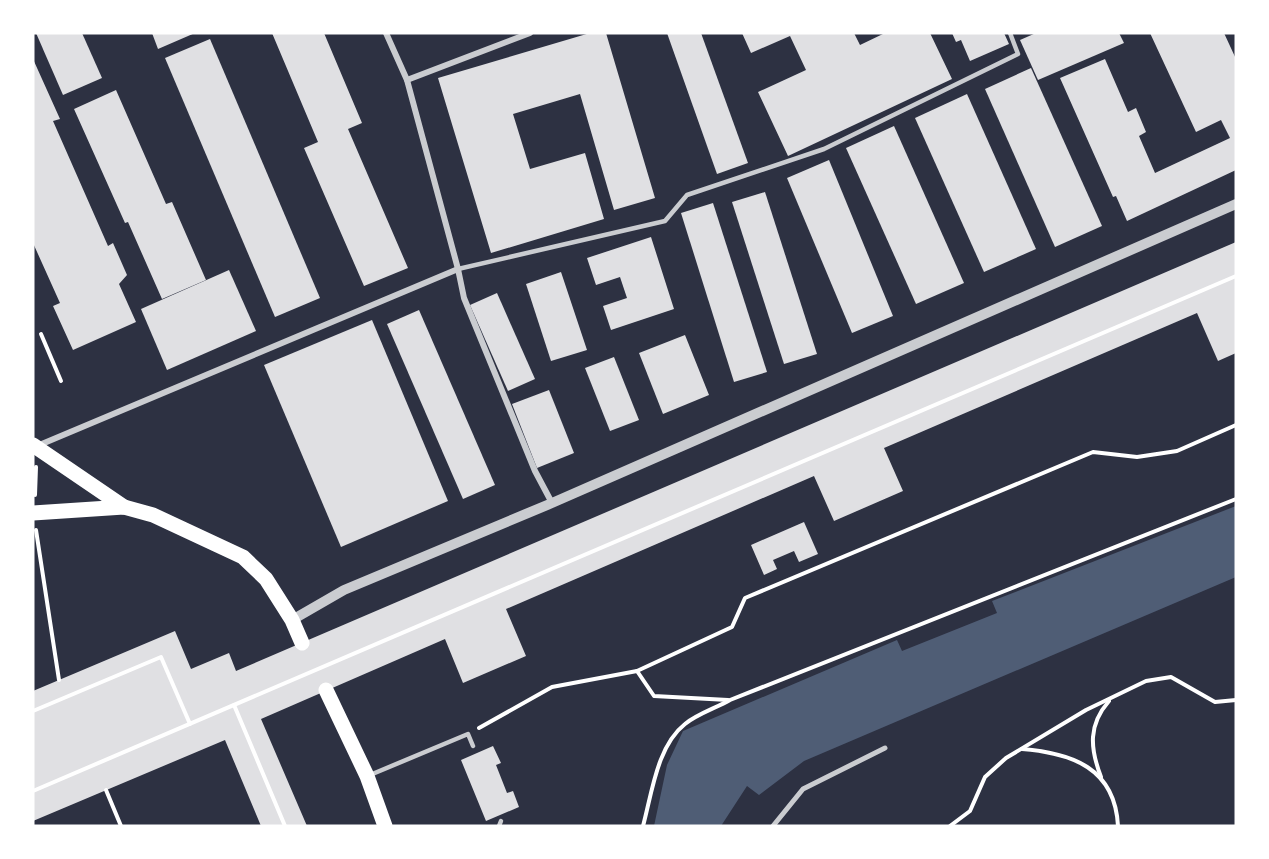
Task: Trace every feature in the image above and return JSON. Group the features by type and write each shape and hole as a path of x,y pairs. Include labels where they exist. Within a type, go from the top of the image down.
{"main road":[{"path":"34,446 124,507"},
{"path":"33,513 124,507 153,514 243,557 266,579 302,643"},
{"path":"326,690 367,776 385,826"}],"street":[{"path":"386,33 407,80 464,298 535,471 552,503"},
{"path":"407,80 530,33"},
{"path":"291,620 344,590 552,503 1236,204"},
{"path":"34,446 458,269"},
{"path":"773,826 803,789 885,748"}],"lane":[{"path":"458,269 665,221 687,195 824,149 1018,54 1010,33"},
{"path":"367,776 468,734 472,746"}],"path":[{"path":"33,791 1236,276"},
{"path":"41,334 61,381"},
{"path":"468,734 552,687 637,672 732,627 745,598 1093,452 1137,456 1177,451 1236,425"},
{"path":"644,826 656,776 669,740 685,723 730,700 1236,499"},
{"path":"37,544 59,680"},
{"path":"33,711 161,657 190,724"},
{"path":"637,672 654,696 730,700"},
{"path":"950,826 970,811 985,777 1006,758 1146,681 1171,677 1215,702 1236,700"},
{"path":"1112,698 1100,712 1093,729 1091,747 1102,780 1113,800 1118,826"},
{"path":"234,705 285,826"},
{"path":"1022,748 1054,752 1085,763 1102,780"},
{"path":"106,790 121,826"}],"water":[{"path":"1236,506 1236,577 804,761 759,795 747,786 721,826 654,826 667,765 683,731 897,640 902,651 997,613 992,601"}],"building":[{"path":"36,33 82,33 102,78 63,95"},
{"path":"152,33 195,33 158,49"},
{"path":"272,33 324,33 362,123 348,129 408,268 364,286 304,148 318,142"},
{"path":"590,33 606,33 655,198 614,210 580,94 513,114 530,169 585,153 604,219 491,253 438,78"},
{"path":"667,33 701,33 748,163 717,174"},
{"path":"742,33 854,33 860,45 885,33 930,33 952,79 788,156 758,92 806,70 790,36 751,53"},
{"path":"952,33 1004,33 1009,44 970,61 961,40 956,42"},
{"path":"1036,33 1119,33 1124,43 1038,80 1020,40"},
{"path":"1150,33 1224,33 1236,59 1236,170 1127,221 1116,196 1113,197 1060,78 1105,59 1128,112 1136,108 1146,132 1139,136 1155,173 1230,138 1221,120 1196,132"},
{"path":"210,39 320,298 275,317 165,58"},
{"path":"33,59 60,119 53,121 108,246 113,243 127,275 119,284 136,322 73,350 53,306 60,303 33,243"},
{"path":"1031,68 1102,226 1055,247 985,89"},
{"path":"116,90 166,204 172,202 206,280 162,299 74,109"},
{"path":"967,94 1036,249 984,272 915,118"},
{"path":"894,126 964,283 916,304 846,148"},
{"path":"829,160 893,316 852,333 787,178"},
{"path":"765,192 817,354 784,364 732,202"},
{"path":"713,203 767,372 734,382 681,213"},
{"path":"651,237 674,309 611,330 603,306 627,298 620,277 596,285 587,258"},
{"path":"1236,242 1236,353 1218,361 1197,313 884,448 903,491 834,521 814,476 506,609 526,656 463,683 445,639 261,719 307,826 261,826 225,740 33,821 33,691 175,631 191,669 229,653 236,671"},
{"path":"229,270 256,331 167,370 141,309"},
{"path":"561,272 587,350 551,361 526,284"},
{"path":"497,293 535,379 508,391 470,305"},
{"path":"419,310 495,485 463,499 387,324"},
{"path":"372,320 448,501 341,547 264,365"},
{"path":"685,335 709,395 663,414 639,353"},
{"path":"614,357 639,420 610,431 585,368"},
{"path":"549,390 574,453 537,468 512,404"},
{"path":"804,522 818,554 799,562 794,551 773,560 777,569 764,575 751,545"},
{"path":"493,746 501,763 496,765 507,793 513,791 519,807 486,821 461,760"}]}
